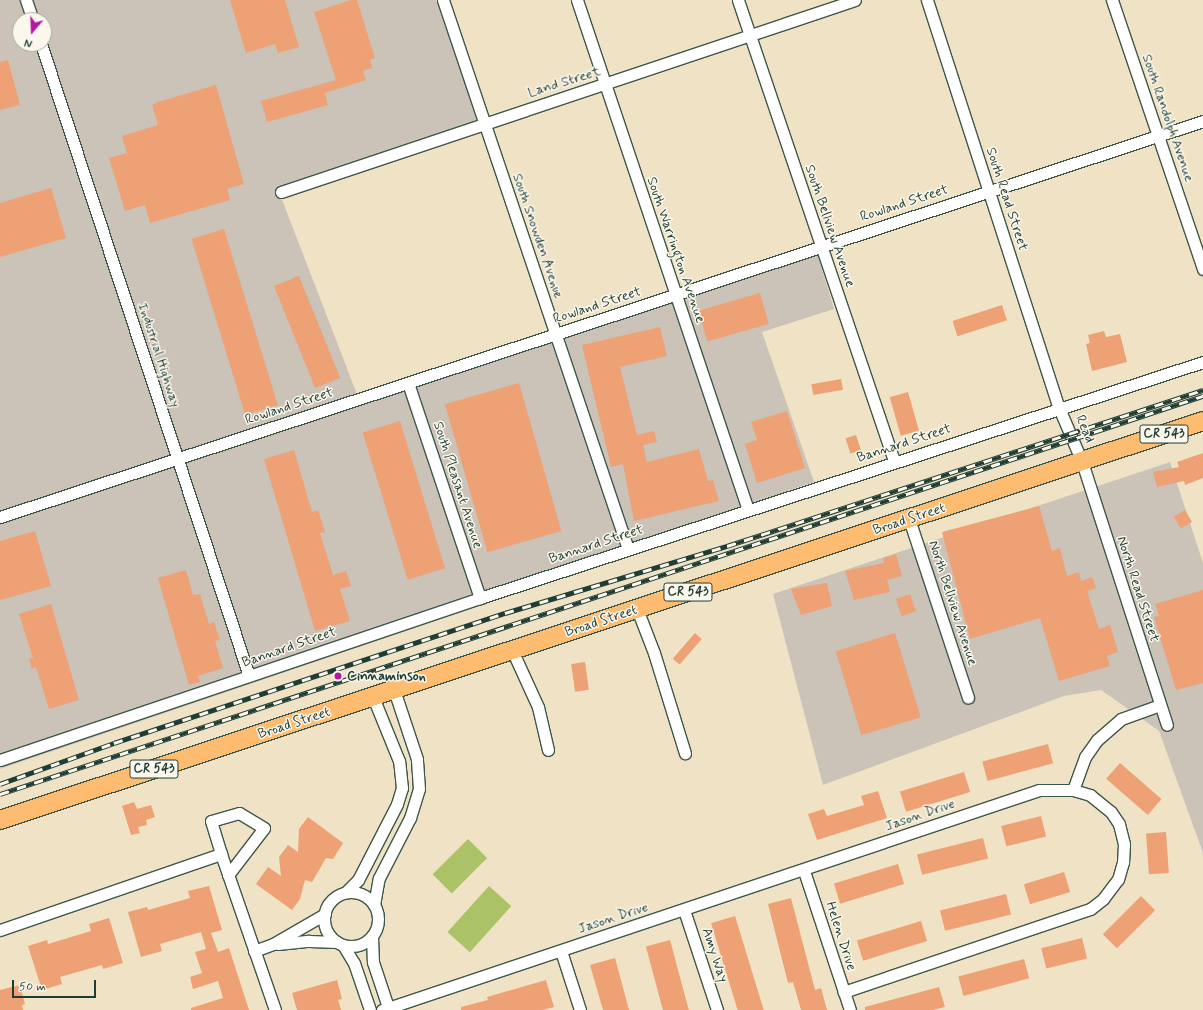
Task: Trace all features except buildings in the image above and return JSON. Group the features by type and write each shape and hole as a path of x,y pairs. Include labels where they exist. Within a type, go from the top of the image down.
{"main road":[{"name":"Broad Street","path":"0,820 1203,421"}],"street":[{"path":"26,0 30,12"},
{"name":"South Snowden Avenue","path":"443,0 628,549"},
{"name":"South Warrington Avenue","path":"577,0 748,510"},
{"name":"South Bellview Avenue","path":"738,0 894,462"},
{"name":"Land Street","path":"281,192 605,85 750,34 855,0"},
{"name":"South Read Street","path":"927,0 1059,408"},
{"name":"South Randolph Avenue","path":"1112,0 1203,269"},
{"name":"Industrial Highway","path":"44,52 249,676"},
{"name":"Rowland Street","path":"0,517 1203,120"},
{"name":"Bannard Street","path":"0,760 628,549 1203,362"},
{"name":"South Pleasant Avenue","path":"408,383 480,598"},
{"name":"Read","path":"1059,408 1082,462"},
{"name":"North Read Street","path":"1082,462 1167,725"},
{"name":"North Bellview Avenue","path":"909,519 968,697"},
{"path":"637,609 654,653 685,753"},
{"path":"512,650 538,707 548,750"},
{"path":"273,944 308,941 340,943 356,946 372,936 377,928 378,917 374,905 378,878 416,804 419,777 417,759 394,690"},
{"path":"254,951 273,944 324,914 336,897 346,892 358,880 397,804 402,776 399,761 373,696"},
{"path":"1074,790 1085,757 1097,740 1121,719 1160,705"},
{"path":"402,776 419,777"},
{"name":"Jason Drive","path":"386,1009 804,871 1039,790 1074,790 1103,804 1119,824 1124,844 1123,862 1118,879 1103,899 1077,914 844,992"},
{"path":"228,875 264,828 239,813 211,821 228,875 275,1010"},
{"path":"0,930 221,854"},
{"name":"Helen Drive","path":"804,871 850,1010"},
{"path":"346,892 360,893 374,905"},
{"name":"Amy Way","path":"684,910 717,1010"},
{"path":"324,914 326,928 340,943 354,963 370,1010"},
{"path":"372,936 373,962 386,1009"},
{"path":"561,951 580,1010"}],"shaded area":[{"path":"0,0 436,0 481,127 281,197 360,402 816,249 834,309 762,332 814,482 656,535 586,570 0,769"},
{"path":"1170,462 1203,563 1203,853 1159,731 1101,690 1064,696 823,785 773,594"}],"green space":[{"path":"468,839 487,858 452,893 433,874"},
{"path":"489,886 511,906 470,952 448,932"}],"railway":[{"path":"0,784 114,743 505,613 727,546 1203,390"},
{"path":"0,794 1203,396"}],"place":[{"name":"Cinnaminson","path":"338,676"}]}
